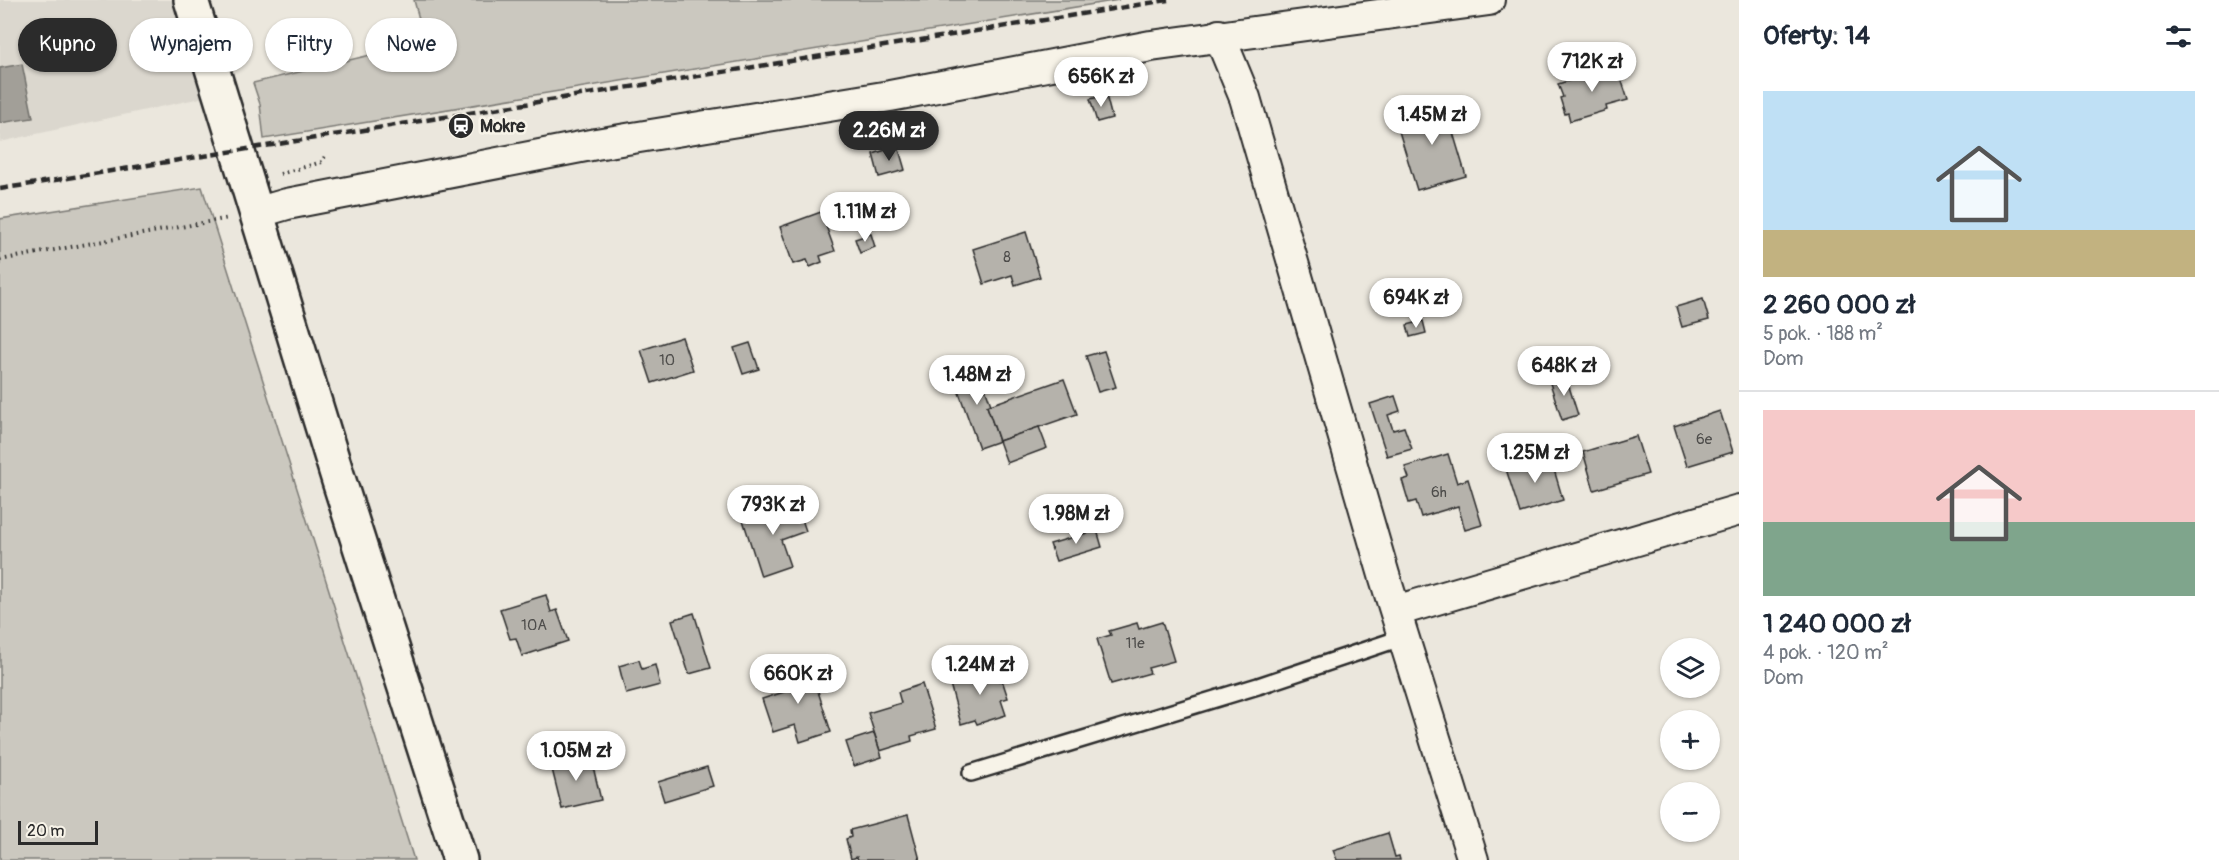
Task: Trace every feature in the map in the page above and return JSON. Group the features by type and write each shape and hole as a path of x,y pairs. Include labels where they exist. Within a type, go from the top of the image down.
{"street":[{"path":"191,0 460,860"},
{"path":"256,213 287,204 574,148 890,96 1151,46 1489,0"},
{"path":"1219,35 1245,98 1313,337 1473,860"},
{"path":"1400,624 1739,510"}],"lane":[{"path":"971,773 1258,686 1400,624"}],"path":[{"path":"270,177 322,162 324,156"},
{"path":"0,260 256,213"}],"shaded area":[{"path":"0,0 174,0 180,18 129,18 129,72 197,72 205,97 0,142"},
{"path":"414,0 1119,0 264,139 260,104 253,83 299,72 353,72 353,59 365,56 365,72 457,72 457,18 419,18"},
{"path":"18,65 18,72 24,72 33,118 0,123 0,68"},
{"path":"202,187 414,860 0,860 0,219"}],"building":[{"path":"1617,66 1628,100 1606,106 1607,110 1570,121 1568,113 1565,114 1560,98 1563,97 1558,84"},
{"path":"1106,95 1112,118 1097,122 1090,99"},
{"path":"1443,99 1466,176 1417,190 1398,128 1414,123 1410,109"},
{"path":"898,146 905,170 879,177 873,154"},
{"path":"821,212 835,251 820,256 822,262 810,267 807,260 793,264 780,227"},
{"path":"1026,232 1040,277 1015,285 1012,275 984,284 973,249"},
{"path":"871,234 875,247 860,253 855,239"},
{"path":"1703,299 1709,320 1682,327 1676,307"},
{"path":"1423,321 1426,333 1410,337 1407,325"},
{"path":"682,337 693,370 652,383 641,350"},
{"path":"750,343 759,369 743,374 734,348"},
{"path":"1104,351 1116,387 1098,392 1086,356"},
{"path":"978,367 991,405 987,406 999,441 979,448 953,376"},
{"path":"1565,374 1578,415 1562,420 1549,380"},
{"path":"1064,379 1077,414 999,441 987,406"},
{"path":"1395,396 1400,411 1388,415 1393,430 1404,427 1412,449 1387,456 1370,404"},
{"path":"1720,411 1733,452 1687,466 1674,426"},
{"path":"1039,427 1047,448 1007,463 999,441"},
{"path":"1636,436 1648,474 1594,490 1583,452"},
{"path":"1448,454 1457,483 1468,479 1482,525 1465,530 1458,506 1421,517 1416,501 1409,503 1402,480 1409,478 1405,467"},
{"path":"1550,456 1563,500 1520,513 1506,469"},
{"path":"796,502 806,531 781,540 790,566 761,576 743,520"},
{"path":"1097,530 1102,547 1056,561 1050,544"},
{"path":"546,595 551,612 557,610 568,641 522,656 516,638 510,639 500,609"},
{"path":"694,613 711,668 689,674 672,620"},
{"path":"1162,622 1174,661 1148,668 1150,673 1111,684 1097,639 1111,635 1109,631 1137,623 1139,629"},
{"path":"639,660 642,669 655,665 660,685 626,694 619,666"},
{"path":"809,663 831,732 800,742 795,725 773,732 762,699 784,692 778,673"},
{"path":"994,664 999,681 1002,680 1008,698 1001,700 1006,715 977,724 975,720 961,724 950,684 963,680 961,674"},
{"path":"922,684 936,729 911,736 912,741 880,751 868,713 901,703 898,692"},
{"path":"874,733 882,757 854,766 846,742"},
{"path":"590,754 601,800 562,809 551,765"},
{"path":"707,767 713,786 664,801 658,782"},
{"path":"908,815 920,860 858,860 857,857 851,859 846,839 851,837 850,830"},
{"path":"1388,833 1395,857 1399,856 1400,860 1337,860 1333,850"}],"railway":[{"path":"0,189 1168,0"}],"place":[{"name":"Mokre","path":"461,126"}]}
